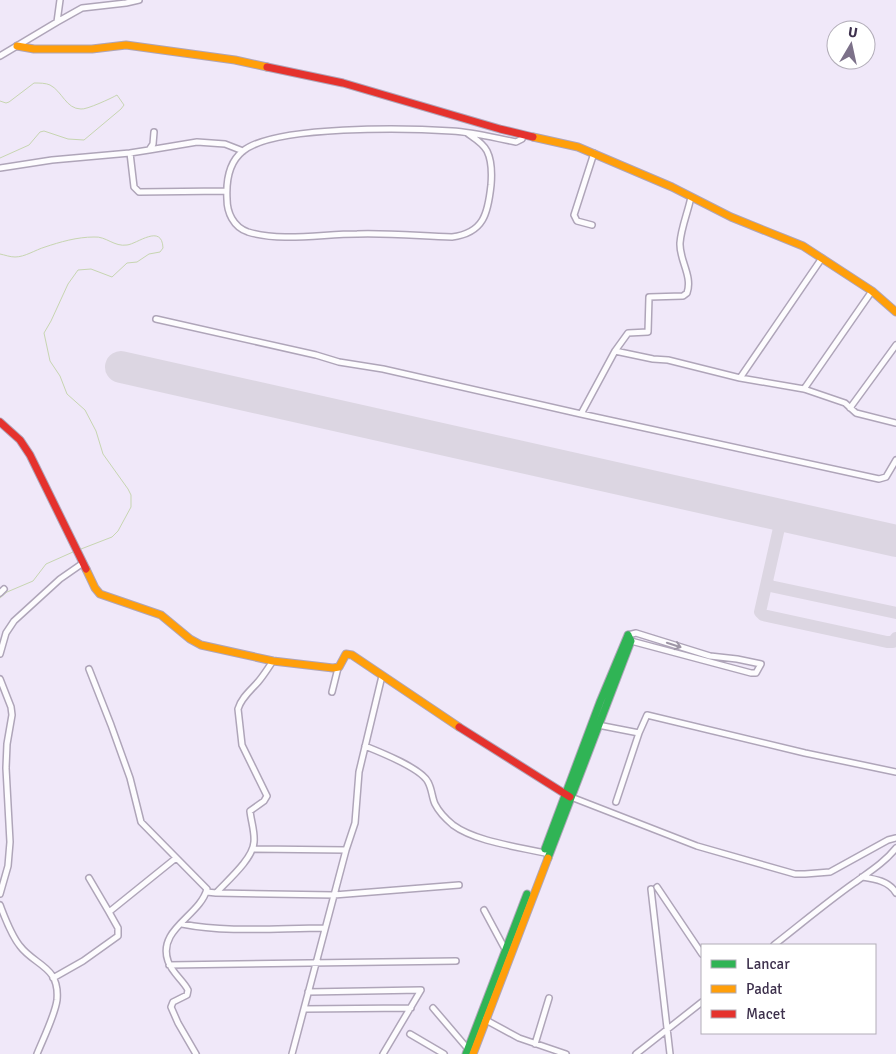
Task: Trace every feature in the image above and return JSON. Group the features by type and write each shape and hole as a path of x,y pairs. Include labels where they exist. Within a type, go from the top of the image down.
{"main road":[{"path":"17,46 34,50 92,49 126,45 236,60 343,83 482,124 578,147 672,187 732,217 803,246 872,291 896,312"},
{"path":"0,422 20,440 30,455 95,588 105,596 161,615 190,639 201,645 272,661 328,668 338,668 344,656 348,654 465,732 568,796"},
{"path":"583,756 598,725 629,638"},
{"path":"470,1052 629,638"},
{"path":"499,978 505,950 546,853"}],"street":[{"path":"57,22 60,0"},
{"path":"0,56 82,8 139,0"},
{"path":"467,133 487,150 491,160 491,176 489,204 486,215 476,228 463,235 452,237 357,234 279,236 258,234 244,230 232,220 227,206 226,191 230,169 236,157 251,145 264,140 288,135 401,129 454,131 467,133 516,142 522,139 524,135"},
{"path":"149,150 153,144 154,132"},
{"path":"0,168 52,160 130,153 197,142 224,144 242,151"},
{"path":"130,153 134,187 139,192 226,191"},
{"path":"592,224 577,221 574,216 594,153"},
{"path":"581,414 600,377 628,333 648,332 648,297 683,296 687,293 686,268 680,245 691,197"},
{"path":"740,378 822,258"},
{"path":"804,389 872,291"},
{"path":"156,319 316,355 339,362 383,369 879,479 886,477 896,460"},
{"path":"850,408 896,345"},
{"path":"616,351 653,359 668,360 740,378 804,389 845,403 856,413 896,423"},
{"path":"0,654 6,633 14,622 60,579 83,563"},
{"path":"636,633 710,656 761,664 756,673 751,673 629,638 636,633"},
{"path":"216,893 234,875 253,848 255,837 250,811 267,796 242,745 238,708 248,692 266,672 272,661"},
{"path":"332,692 338,668"},
{"path":"89,669 130,778 141,822 206,886 207,892 167,940 166,958 169,965 187,988 187,994 171,1006 178,1023 196,1054"},
{"path":"292,1054 354,823 359,772 382,676"},
{"path":"0,679 11,707 12,715 6,768 10,842 8,866 0,894"},
{"path":"616,802 639,733 648,715 805,753 896,772"},
{"path":"598,725 639,733"},
{"path":"365,746 393,758 423,776 428,782 435,805 441,813 469,835 546,853"},
{"path":"568,796 697,846 795,874 830,872 888,840 896,838"},
{"path":"253,848 346,850"},
{"path":"775,944 862,877 894,855 896,848"},
{"path":"109,912 176,858"},
{"path":"862,877 876,879 885,883 893,888 896,893"},
{"path":"53,978 83,961 118,936 118,928 88,878"},
{"path":"207,892 334,895 459,885"},
{"path":"670,1054 654,888 701,953"},
{"path":"0,905 20,947 44,965 53,978 57,997 56,1003 37,1054"},
{"path":"484,910 505,950"},
{"path":"182,924 222,928 325,928"},
{"path":"169,965 456,961"},
{"path":"308,992 421,990 383,1054"},
{"path":"535,1044 549,998"},
{"path":"636,1054 701,1003"},
{"path":"304,1009 411,1008"},
{"path":"433,1008 470,1052"},
{"path":"484,1018 519,1038 566,1054"},
{"path":"410,1034 444,1054"}],"waterway":[{"path":"0,101 9,102 34,83 38,83 48,84 76,108 88,108 117,95 124,105 84,140 68,139 44,131 40,132 29,145 0,158"},
{"path":"0,254 19,257 57,243 88,237 98,237 122,245 154,236 162,241 163,248 160,252 149,254 137,262 127,263 112,277 91,269 78,270 68,284 44,333 50,361 60,376 67,394 85,410 96,431 103,454 131,495 131,507 118,531 112,537 81,549"},
{"path":"0,598 7,592 33,581 46,564 73,552"}],"taxiway":[{"path":"766,512 775,518 779,528"},
{"path":"767,581 779,528 785,521 796,518"},
{"path":"896,613 770,586 767,581 760,612 763,615 887,642 893,642 896,638"}],"runway":[{"path":"121,367 896,541"}],"traffic: fast":[{"path":"545,849 600,702 628,635"},
{"path":"548,858 631,641 628,635"},
{"path":"466,1054 527,894"}],"traffic: slow":[{"path":"17,46 34,49 92,49 126,45 235,60 267,67"},
{"path":"533,137 578,147 672,187 731,217 803,246 872,291 896,312"},
{"path":"86,569 100,594 161,615 190,639 201,645 273,661 333,668 339,667 346,654 352,655 459,727"},
{"path":"473,1054 548,858"}],"traffic: jam":[{"path":"267,67 343,83 533,137"},
{"path":"0,422 20,440 30,455 86,569"},
{"path":"459,727 570,797"}]}
